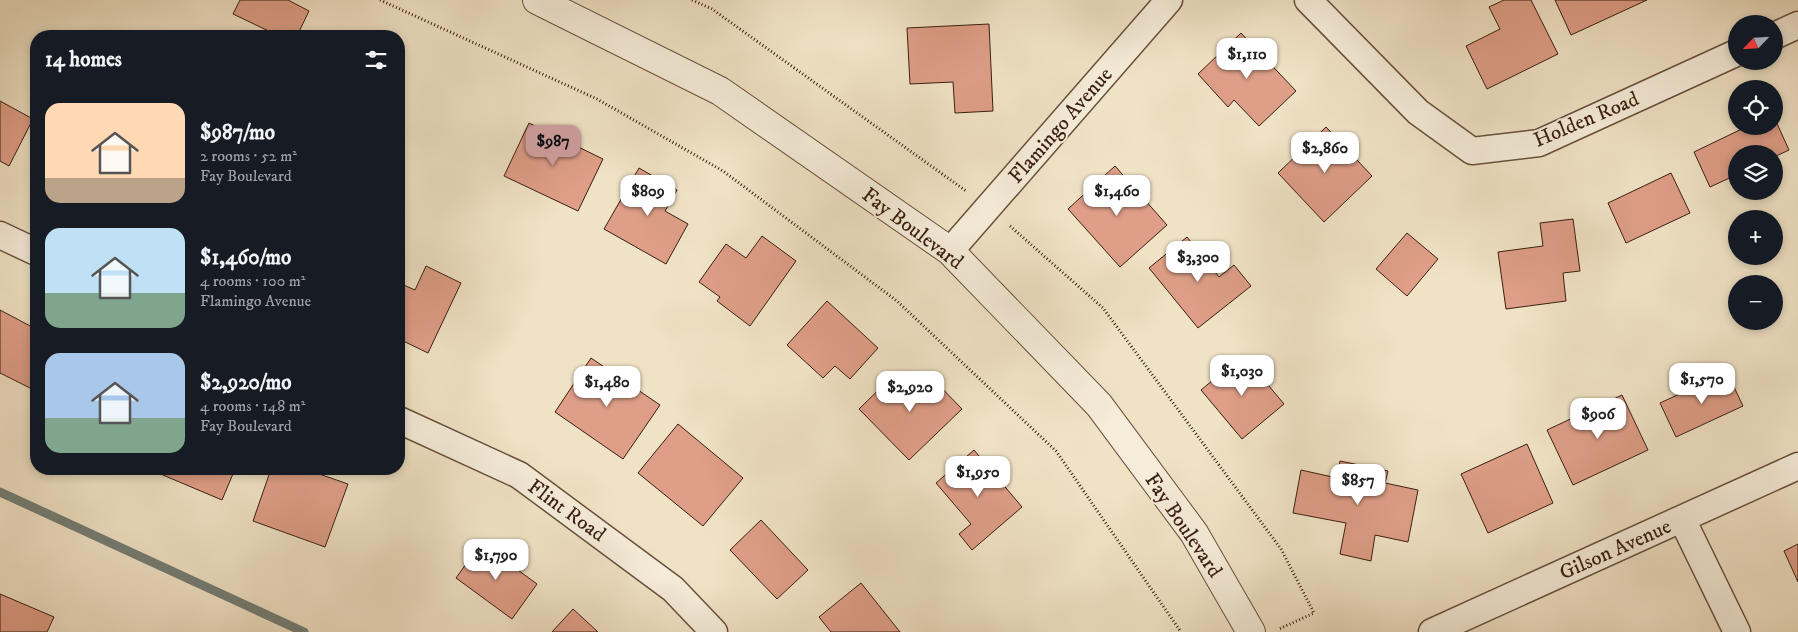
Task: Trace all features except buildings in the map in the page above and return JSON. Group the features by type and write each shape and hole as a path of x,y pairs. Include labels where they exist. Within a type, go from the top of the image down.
{"street":[{"name":"Fay Boulevard","path":"537,0 720,91 950,251 1099,405 1194,533 1251,632"},
{"name":"Flamingo Avenue","path":"950,251 1169,0"},
{"name":"Holden Road","path":"1308,0 1418,112 1472,151 1539,142 1728,57"},
{"path":"1783,32 1798,24"},
{"path":"0,236 30,249"},
{"name":"Flint Road","path":"405,423 518,475 673,589 714,632"},
{"name":"Gilson Avenue","path":"1432,632 1798,466"},
{"path":"1682,519 1737,632"}],"path":[{"path":"380,0 597,99 723,172 897,300 1056,451 1181,632"},
{"path":"692,0 712,9 988,207 1103,308 1281,549 1314,613 1274,632"}],"waterway":[{"path":"0,492 304,632"}]}
